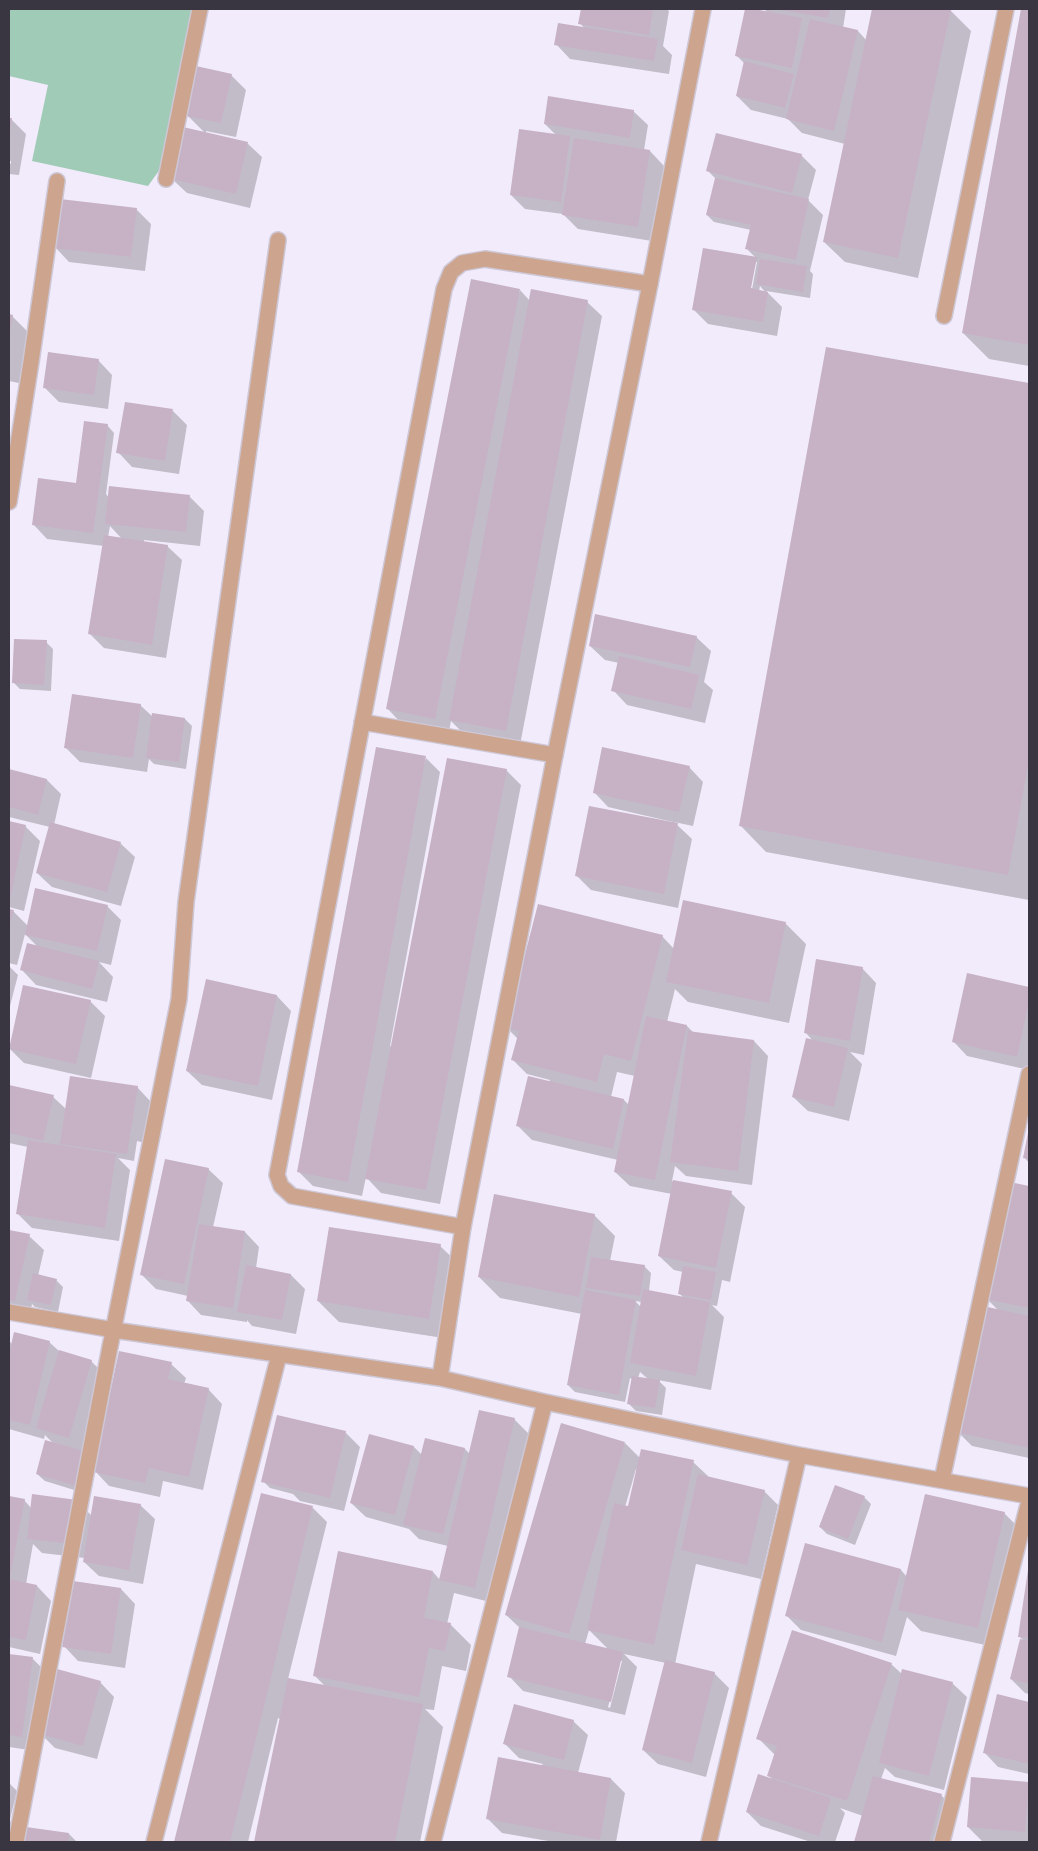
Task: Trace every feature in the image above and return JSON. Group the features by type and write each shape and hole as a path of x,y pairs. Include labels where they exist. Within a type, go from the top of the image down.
{"street":[{"path":"166,179 200,9"},
{"path":"440,1378 463,1227 554,755 650,284 703,9"},
{"path":"944,316 1006,9"},
{"path":"9,502 57,181"},
{"path":"16,1842 179,999 186,902 278,240"},
{"path":"463,1227 292,1196 281,1186 277,1174 444,289 451,272 462,263 485,260 650,284"},
{"path":"362,722 554,755"},
{"path":"942,1480 1029,1074"},
{"path":"9,1312 114,1330 440,1378 799,1455 1029,1496"},
{"path":"154,1842 279,1355"},
{"path":"433,1842 545,1402"},
{"path":"709,1842 799,1455"},
{"path":"942,1842 1029,1501"}],"green space":[{"path":"9,9 195,9 163,165 148,186 32,161 48,85 9,76"}],"building":[{"path":"581,9 653,9 649,35 578,24"},
{"path":"745,9 802,18 792,68 735,56"},
{"path":"775,9 830,9 828,18"},
{"path":"872,9 951,9 898,258 823,242"},
{"path":"1021,9 1029,9 1029,345 962,333"},
{"path":"810,19 858,30 834,131 786,119"},
{"path":"558,23 658,39 654,61 554,45"},
{"path":"744,61 794,74 785,108 736,96"},
{"path":"196,66 232,74 221,123 186,116"},
{"path":"548,96 634,110 630,138 544,124"},
{"path":"9,118 12,118 10,131 9,131"},
{"path":"183,127 248,142 236,194 171,179"},
{"path":"519,129 570,136 561,202 510,195"},
{"path":"716,133 802,154 792,193 706,171"},
{"path":"574,138 650,150 638,227 562,215"},
{"path":"715,178 809,199 796,260 745,249 751,225 706,215"},
{"path":"60,199 137,208 131,257 53,248"},
{"path":"703,248 757,257 751,288 768,292 763,322 692,310"},
{"path":"760,259 807,266 803,292 756,284"},
{"path":"471,279 520,289 435,719 386,709"},
{"path":"531,289 588,300 506,731 449,720"},
{"path":"9,314 13,315 10,331 9,331"},
{"path":"826,347 1029,383 1029,760 1008,875 739,826"},
{"path":"48,352 99,359 94,395 43,388"},
{"path":"125,402 173,409 165,461 116,453"},
{"path":"84,421 108,424 93,533 32,525 38,478 76,483"},
{"path":"109,486 190,495 186,532 105,524"},
{"path":"104,535 168,545 152,645 88,634"},
{"path":"595,614 697,636 690,667 589,646"},
{"path":"14,639 47,640 44,685 12,683"},
{"path":"619,656 699,675 691,709 611,691"},
{"path":"72,694 141,704 133,758 64,748"},
{"path":"152,713 185,718 179,762 146,758"},
{"path":"376,747 426,756 348,1182 297,1172"},
{"path":"602,747 690,766 679,812 593,793"},
{"path":"447,758 507,769 426,1190 365,1179"},
{"path":"9,769 47,779 38,815 9,807"},
{"path":"589,806 678,823 664,894 575,876"},
{"path":"9,821 26,825 10,899 9,899"},
{"path":"50,822 121,842 107,892 36,873"},
{"path":"35,888 108,905 97,951 25,935"},
{"path":"683,900 786,922 769,1003 666,982"},
{"path":"538,904 663,935 631,1061 604,1054 597,1082 511,1060 519,1031 506,1028"},
{"path":"9,909 14,910 9,927"},
{"path":"27,943 99,961 92,989 20,970"},
{"path":"816,959 863,967 850,1041 804,1033"},
{"path":"967,973 1029,987 1029,1001 1017,1057 952,1042"},
{"path":"206,979 277,995 258,1086 186,1071"},
{"path":"23,985 91,1000 76,1064 9,1049"},
{"path":"646,1016 687,1025 655,1180 614,1172"},
{"path":"688,1031 754,1040 738,1171 670,1162"},
{"path":"806,1038 848,1048 834,1107 792,1097"},
{"path":"70,1076 138,1086 127,1154 60,1144"},
{"path":"528,1076 624,1099 613,1149 516,1126"},
{"path":"9,1085 54,1095 43,1141 9,1133"},
{"path":"1029,1133 1029,1159 1023,1158"},
{"path":"28,1140 116,1154 105,1228 16,1214"},
{"path":"165,1159 209,1168 184,1284 140,1275"},
{"path":"673,1180 732,1191 716,1268 658,1256"},
{"path":"1010,1182 1029,1186 1029,1308 985,1299"},
{"path":"494,1194 595,1214 579,1297 478,1277"},
{"path":"199,1224 245,1231 233,1308 186,1301"},
{"path":"329,1227 441,1244 429,1319 317,1301"},
{"path":"9,1230 30,1234 15,1301 9,1300"},
{"path":"591,1257 645,1265 640,1296 586,1288"},
{"path":"246,1265 291,1274 282,1320 237,1312"},
{"path":"683,1266 716,1272 711,1300 678,1294"},
{"path":"33,1273 57,1279 51,1305 27,1300"},
{"path":"643,1289 710,1302 696,1376 630,1363"},
{"path":"585,1290 636,1300 619,1395 567,1385"},
{"path":"983,1306 1029,1316 1029,1448 956,1432"},
{"path":"14,1332 50,1341 30,1425 9,1420 9,1354"},
{"path":"59,1350 92,1360 69,1438 36,1428"},
{"path":"119,1351 172,1362 168,1379 209,1388 189,1477 149,1468 145,1483 93,1472"},
{"path":"632,1376 660,1380 655,1408 627,1404"},
{"path":"479,1410 515,1418 475,1588 439,1580"},
{"path":"277,1415 346,1431 330,1498 261,1482"},
{"path":"561,1423 625,1442 569,1634 505,1615"},
{"path":"369,1434 414,1446 395,1515 350,1503"},
{"path":"425,1438 465,1448 443,1534 403,1525"},
{"path":"45,1440 87,1452 77,1486 36,1474"},
{"path":"641,1449 694,1460 654,1645 587,1630 614,1503 628,1506"},
{"path":"698,1474 765,1490 747,1565 681,1550"},
{"path":"835,1485 865,1496 848,1539 819,1527"},
{"path":"261,1493 313,1506 250,1763 230,1842 174,1842"},
{"path":"32,1494 77,1500 72,1544 27,1539"},
{"path":"925,1494 1005,1512 978,1628 898,1610"},
{"path":"9,1496 25,1499 10,1577 9,1576"},
{"path":"94,1496 141,1504 129,1570 83,1562"},
{"path":"805,1543 901,1569 882,1642 785,1616"},
{"path":"338,1551 433,1571 424,1618 451,1623 445,1651 429,1648 419,1697 313,1676"},
{"path":"1029,1570 1029,1638 1018,1637"},
{"path":"9,1579 37,1585 26,1640 9,1637"},
{"path":"73,1581 121,1588 111,1654 62,1647"},
{"path":"519,1627 623,1652 611,1702 507,1677"},
{"path":"792,1630 892,1663 847,1801 767,1776 777,1746 756,1739"},
{"path":"1020,1639 1029,1641 1029,1684 1010,1679"},
{"path":"9,1654 33,1657 22,1737 9,1735"},
{"path":"665,1660 715,1672 692,1763 642,1750"},
{"path":"57,1669 101,1681 83,1746 40,1734"},
{"path":"902,1669 953,1682 929,1776 879,1763"},
{"path":"288,1678 423,1704 395,1842 254,1842"},
{"path":"997,1694 1029,1702 1029,1764 983,1753"},
{"path":"514,1704 574,1720 564,1760 503,1744"},
{"path":"498,1757 611,1778 600,1840 486,1819"},
{"path":"758,1774 831,1798 819,1836 746,1812"},
{"path":"873,1776 942,1794 929,1842 854,1842"},
{"path":"971,1777 1029,1782 1025,1832 967,1827"},
{"path":"26,1827 69,1833 68,1842 24,1842"}]}
